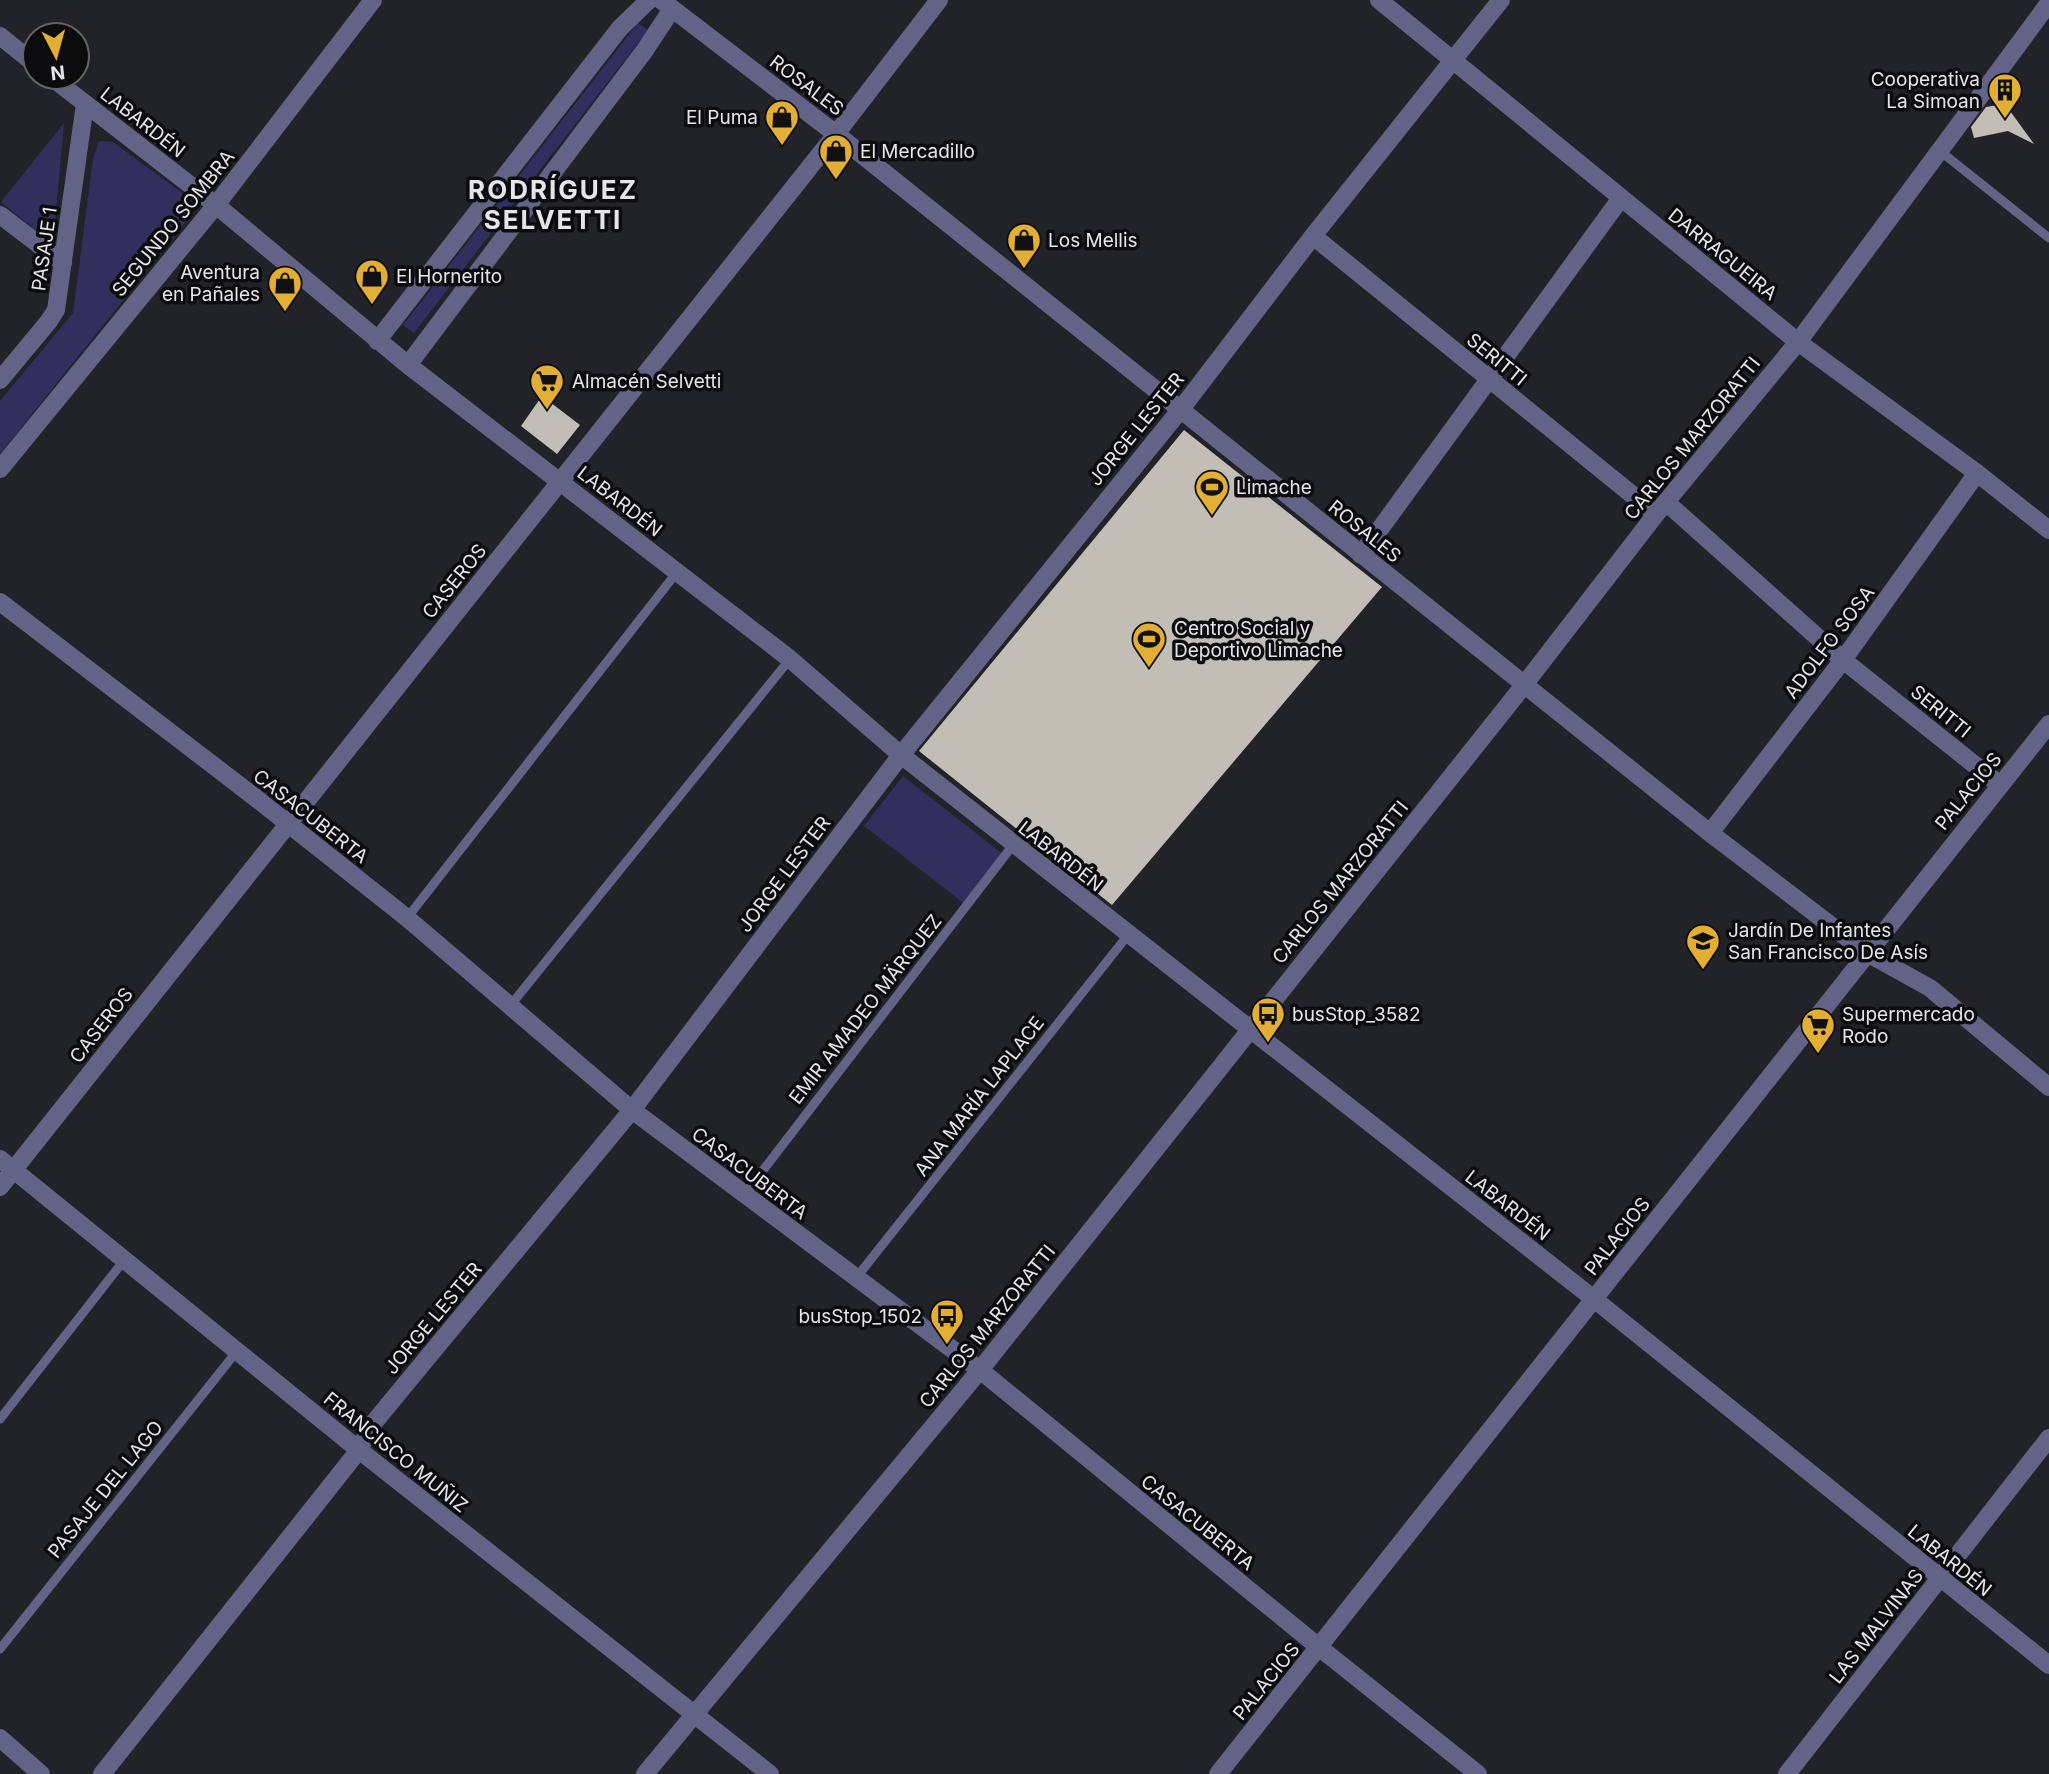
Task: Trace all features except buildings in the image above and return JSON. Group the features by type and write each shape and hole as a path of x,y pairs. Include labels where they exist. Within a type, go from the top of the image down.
{"street":[{"name":"SEGUNDO SOMBRA","path":"0,469 216,205 373,0"},
{"path":"377,341 620,27 649,0"},
{"name":"CASEROS","path":"0,1187 7,1164 288,824 836,134 939,0"},
{"name":"DARRAGUEIRA","path":"1379,0 1798,342 1977,473 2049,530"},
{"name":"JORGE LESTER","path":"102,1774 359,1450 371,1426 632,1110 901,755 1181,408 1313,236 1502,0"},
{"name":"CARLOS MARZORATTI","path":"645,1774 980,1370 1662,509 1798,342 2049,3"},
{"path":"408,365 645,50 666,4"},
{"name":"ROSALES","path":"666,4 836,134 1710,833 1867,953 1930,988 2049,1087"},
{"path":"0,36 21,53"},
{"name":"LABARDÉN","path":"69,91 216,205 377,341 790,659 901,755 1013,845 1594,1299 2049,1665"},
{"name":"PASAJE 1","path":"0,380 50,321 56,310 85,104"},
{"path":"1360,555 1621,198"},
{"path":"0,215 63,263"},
{"name":"SERITTI","path":"1313,236 1489,380 1662,509 1843,660 2000,785"},
{"name":"ADOLFO SOSA","path":"1710,833 1843,660 1977,473"},
{"name":"CASACUBERTA","path":"0,602 407,918 632,1110 980,1370 1478,1774"},
{"name":"PALACIOS","path":"1218,1774 2049,724"},
{"name":"FRANCISCO MUÑIZ","path":"7,1164 359,1450 770,1774"},
{"name":"LAS MALVINAS","path":"1787,1774 2049,1438"},
{"path":"0,1738 41,1774"}],"lane":[{"path":"1940,151 2049,238"},
{"path":"407,918 677,572"},
{"path":"510,1007 790,659"},
{"name":"EMIR AMADEO MÄRQUEZ","path":"744,1195 1013,845"},
{"name":"ANA MARÍA LAPLACE","path":"856,1278 1128,935"},
{"path":"0,1419 125,1259"},
{"name":"PASAJE DEL LAGO","path":"0,1648 237,1351"}],"shaded area":[{"path":"638,23 648,30 414,333 403,325"},
{"path":"64,123 53,244 1,202"},
{"path":"99,141 113,142 186,196 190,208 188,219 0,454 0,401 73,313 93,159"},
{"path":"903,776 1004,855 965,904 864,826"}],"place":[{"name":"Cooperativa La Simoan","path":"2005,120"},
{"name":"El Puma","path":"782,147"},
{"name":"El Mercadillo","path":"836,181"},
{"name":"Los Mellis","path":"1024,270"},
{"name":"El Hornerito","path":"372,306"},
{"name":"Aventura en Pañales","path":"285,313"},
{"name":"Almacén Selvetti","path":"547,411"},
{"name":"Limache","path":"1212,517"},
{"name":"Centro Social y Deportivo Limache","path":"1149,669"},
{"name":"Jardín De Infantes San Francisco De Asís","path":"1703,971"},
{"name":"busStop_3582","path":"1268,1044"},
{"name":"Supermercado Rodo","path":"1818,1055"},
{"name":"busStop_1502","path":"947,1346"}],"district":[{"name":"RODRÍGUEZ SELVETTI","path":"553,204"}]}
